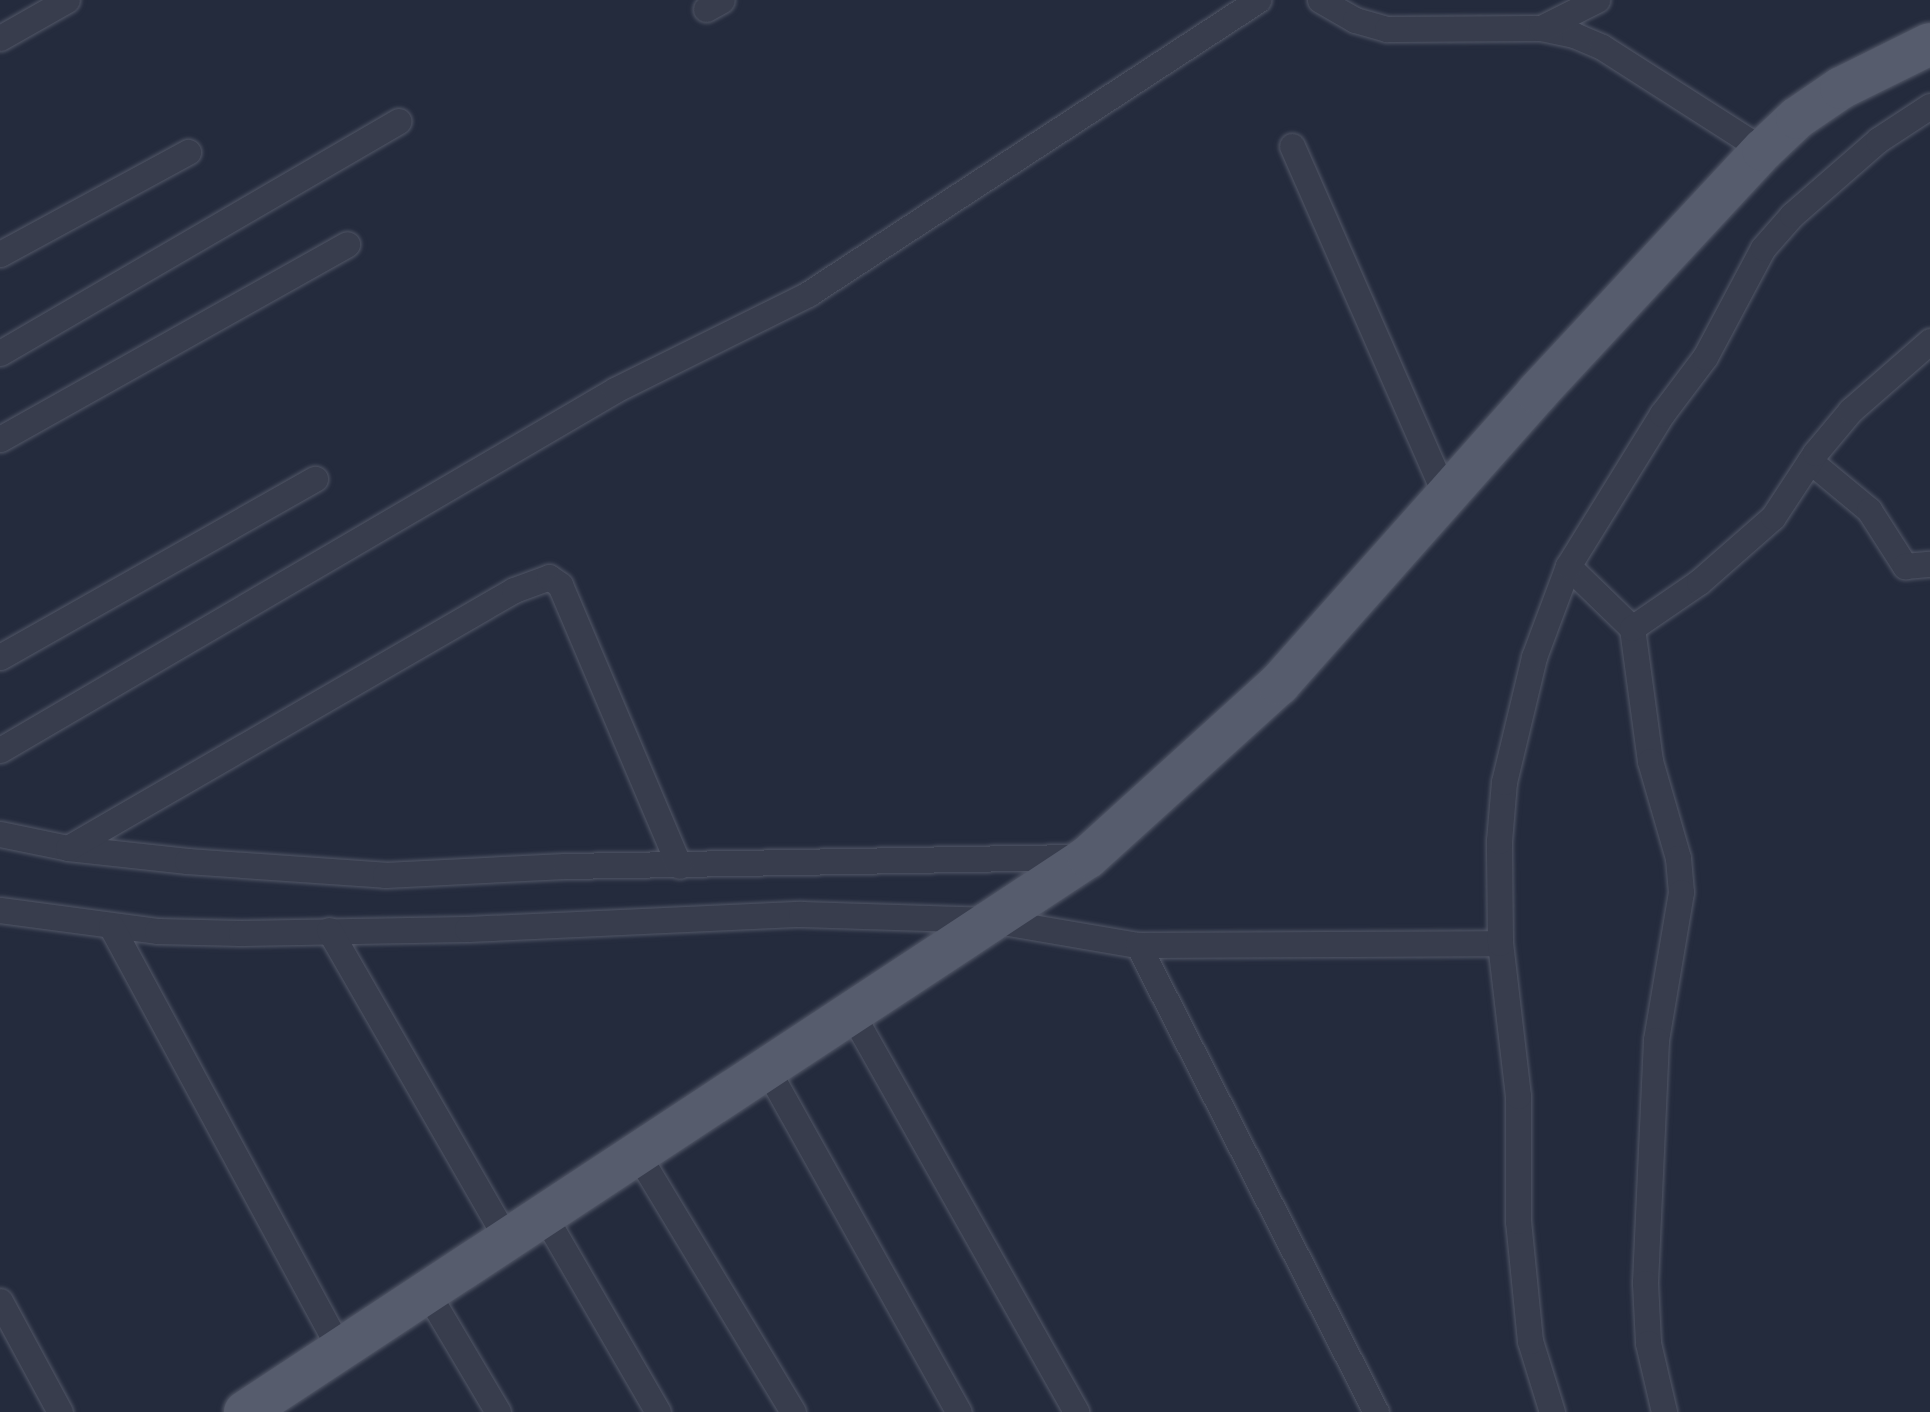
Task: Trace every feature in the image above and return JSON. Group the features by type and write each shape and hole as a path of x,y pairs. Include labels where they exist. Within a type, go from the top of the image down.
{"main road":[{"path":"244,1412 1088,857 1279,684 1445,495 1763,150 1797,118 1842,88 1930,44"}],"street":[{"path":"0,38 67,0"},
{"path":"0,750 615,390 808,294 1258,0"},
{"path":"1320,0 1355,20 1387,29 1541,28 1602,47 1763,150"},
{"path":"1541,28 1597,0"},
{"path":"1547,1410 1530,1341 1518,1221 1518,1096 1500,943 1498,842 1504,782 1534,657 1568,566 1662,414 1704,356 1763,248 1792,215 1878,140 1930,106"},
{"path":"0,352 398,121"},
{"path":"1292,146 1445,495"},
{"path":"0,254 188,152"},
{"path":"0,439 347,244"},
{"path":"1632,628 1699,582 1773,517 1810,461 1851,410 1930,341"},
{"path":"1810,461 1869,510 1906,566 1930,564"},
{"path":"0,657 315,479"},
{"path":"1568,566 1632,628 1644,729 1678,858 1681,892 1656,1040 1644,1283 1648,1342 1664,1412"},
{"path":"68,848 514,590 549,577 560,585 678,866"},
{"path":"0,834 68,848 300,872 385,875 1088,857"},
{"path":"0,910 111,926 241,933 801,914 991,920 1138,945 1500,943"},
{"path":"111,926 340,1350"},
{"path":"329,930 508,1241"},
{"path":"1138,945 1376,1412"},
{"path":"851,1012 1076,1412"},
{"path":"767,1069 959,1412"},
{"path":"638,1154 793,1412"},
{"path":"545,1216 658,1412"},
{"path":"428,1294 498,1412"},
{"path":"0,1302 60,1412"}]}
